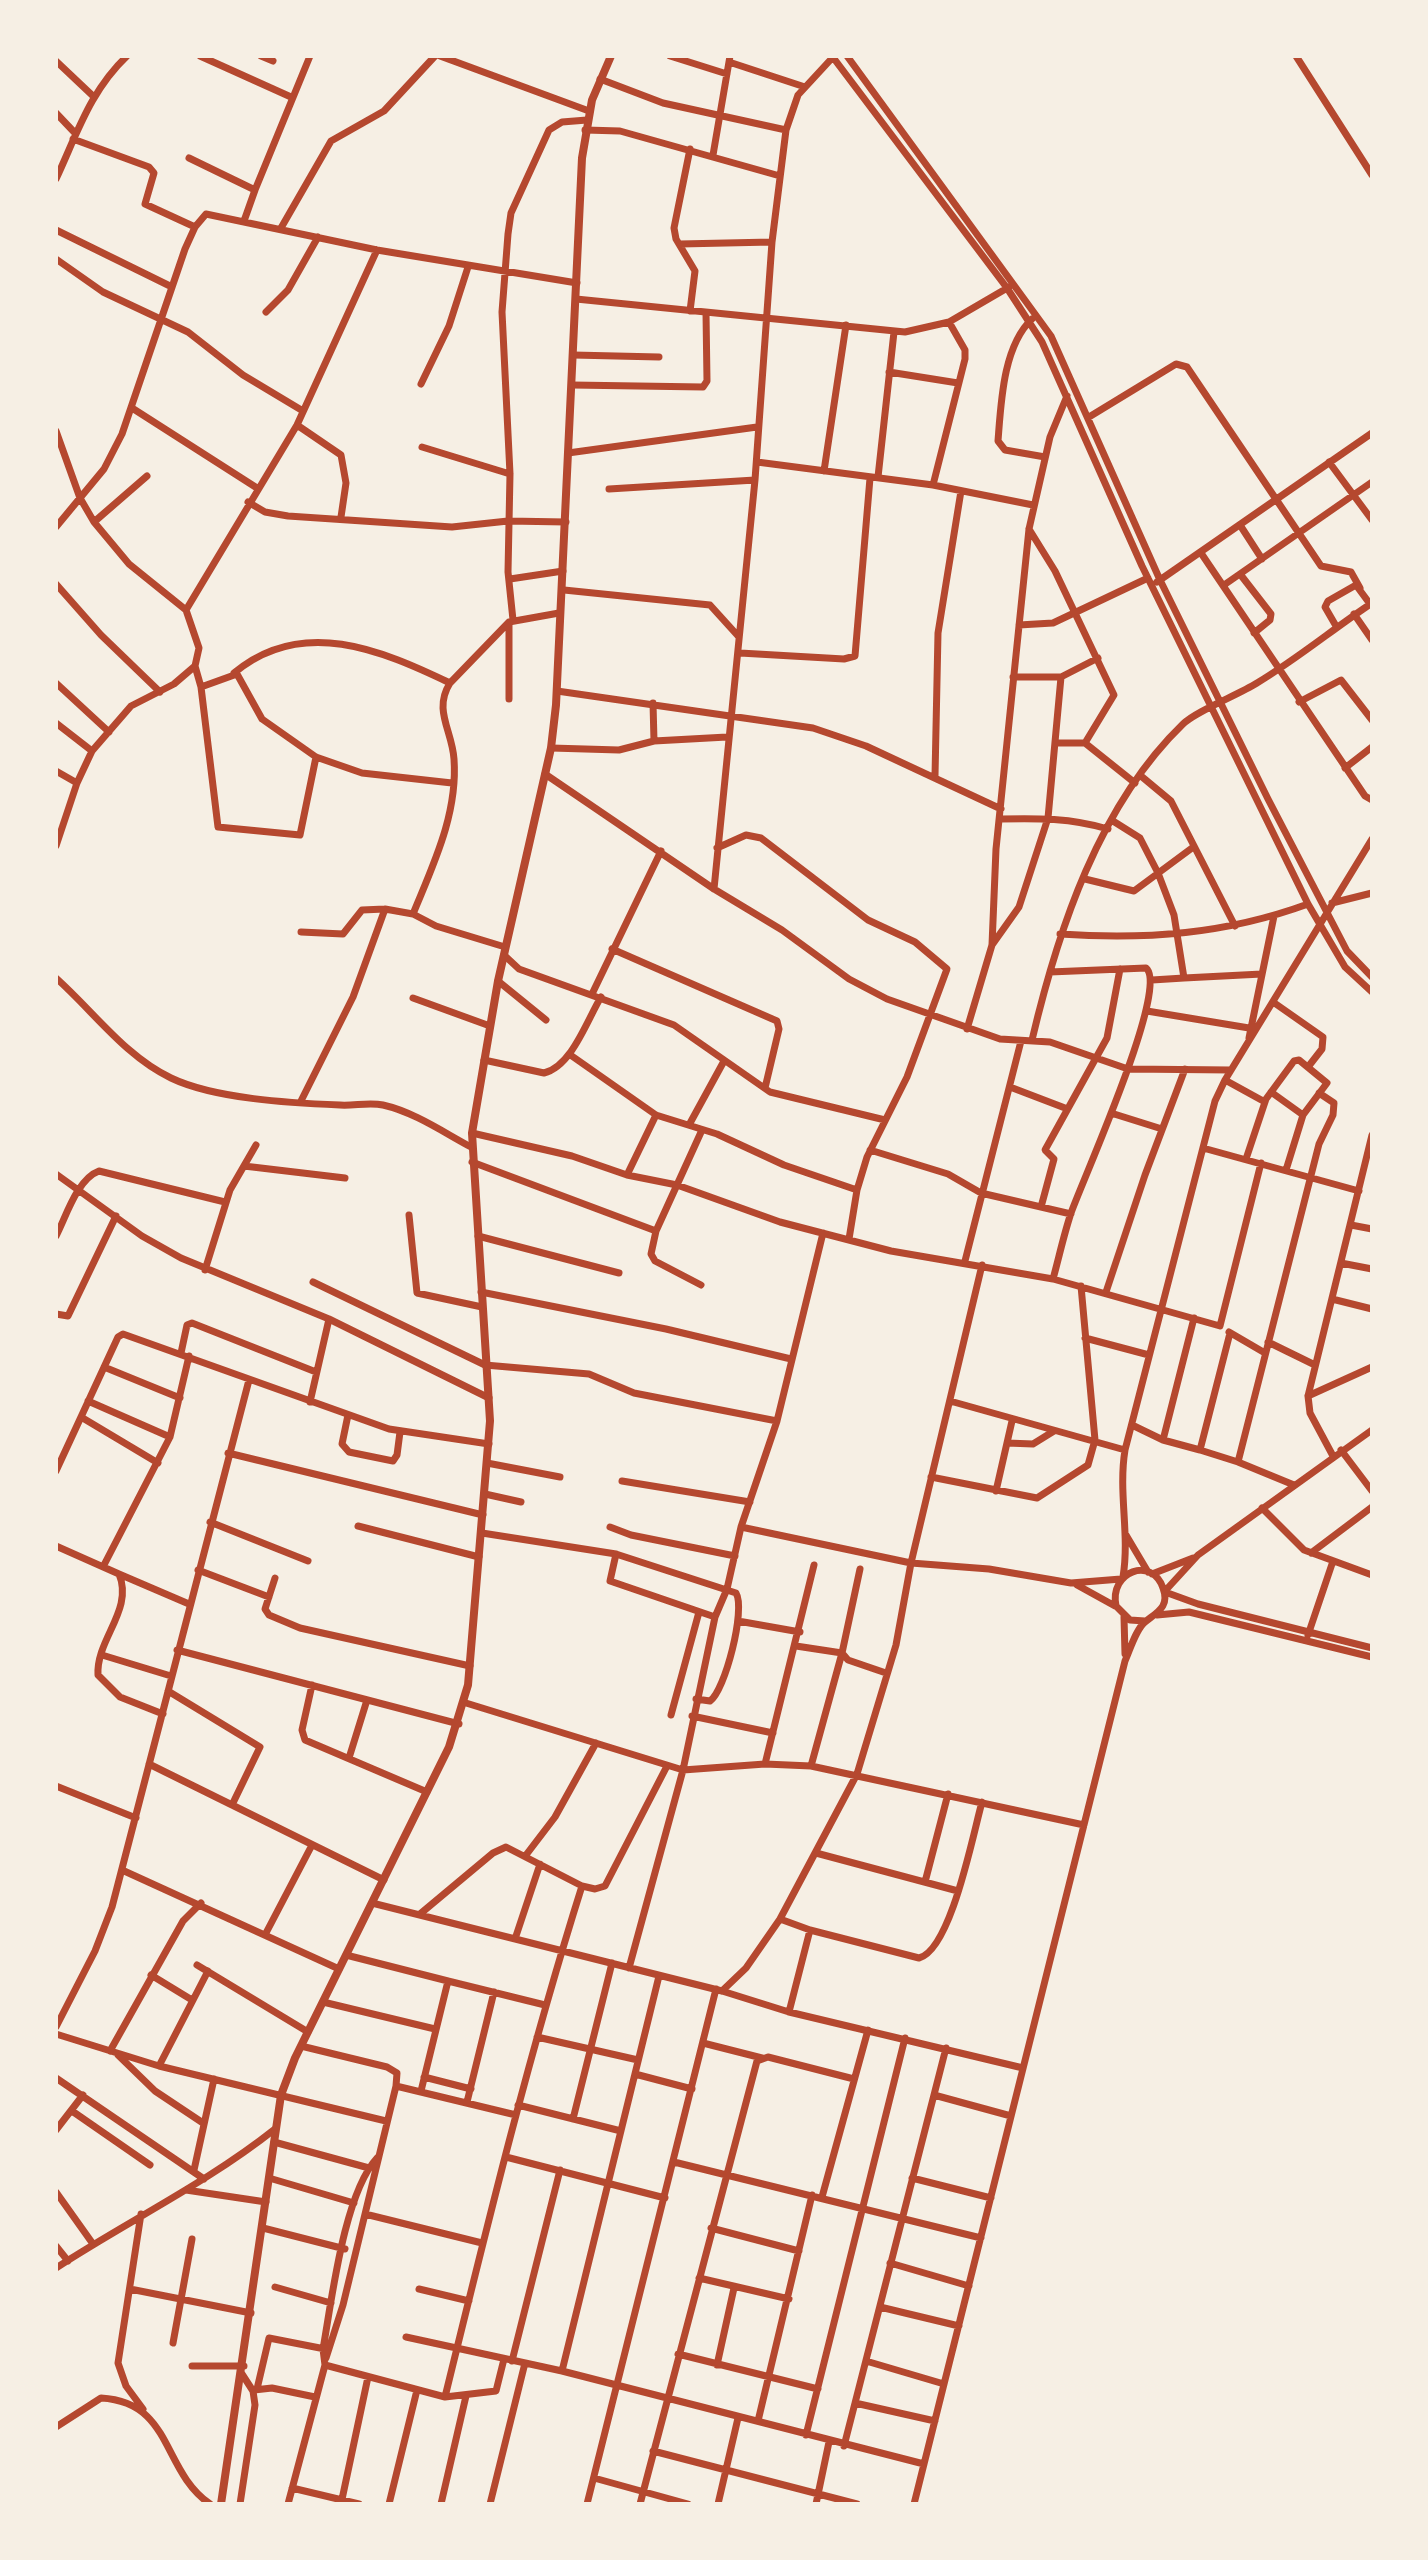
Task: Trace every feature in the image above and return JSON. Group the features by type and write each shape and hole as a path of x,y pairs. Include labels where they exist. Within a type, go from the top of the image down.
{"street":[{"path":"57,173 93,96 127,56"},
{"path":"200,56 291,97"},
{"path":"261,56 273,61"},
{"path":"244,221 270,161 291,97 310,56"},
{"path":"281,228 331,141 384,111 438,56 587,120 780,176"},
{"path":"221,2504 281,2095 301,2046 427,1792 466,1703 489,1444 489,1398 472,1133 504,951 551,748 557,691 559,613 564,590 568,453 587,120 611,56"},
{"path":"670,56 727,74"},
{"path":"714,889 727,737 740,653 772,242 786,130 798,95 833,56 1029,321 1067,396 1150,582 1308,904 1345,967 1372,992"},
{"path":"847,56 1015,283 1061,353 1160,580 1347,951 1372,977"},
{"path":"1296,56 1372,175"},
{"path":"713,155 717,116 730,59 805,87"},
{"path":"56,61 93,96"},
{"path":"600,79 663,103 786,130"},
{"path":"56,113 74,136 149,167 154,173 145,204 195,227"},
{"path":"509,699 510,474 502,312 511,213 544,138 554,125 587,120"},
{"path":"690,149 674,228 695,271 690,311"},
{"path":"189,158 255,190"},
{"path":"56,527 110,460 132,408 195,227 206,214 468,267 577,283"},
{"path":"56,230 172,287"},
{"path":"266,312 288,290 318,237"},
{"path":"680,244 772,242"},
{"path":"186,610 248,502 297,425 377,250"},
{"path":"56,259 103,292 188,332 243,375 303,411"},
{"path":"421,384 459,300 468,267"},
{"path":"576,299 706,313 767,316 894,332 920,331 949,322 1015,283"},
{"path":"572,385 703,387 707,381 706,313"},
{"path":"1038,315 1029,321 1015,345 1007,374 998,441 1005,450 1045,457"},
{"path":"933,485 965,350 949,322"},
{"path":"824,471 846,325"},
{"path":"740,653 844,659 855,656 874,477 894,332"},
{"path":"573,355 659,357"},
{"path":"1032,1040 1060,934 1110,825 1138,779 1184,723 1224,704 1279,670 1371,603 1351,572 1321,566 1184,365 1176,364 1089,417"},
{"path":"889,372 958,383"},
{"path":"967,1029 992,945 1000,819 1029,529 1045,457 1067,396"},
{"path":"132,408 257,488"},
{"path":"297,425 341,455 346,483 341,517"},
{"path":"568,453 757,427"},
{"path":"56,431 80,498 94,522 129,564 186,610 199,648 195,666 201,687 218,827 300,835 316,757"},
{"path":"1019,625 1046,625 1075,610 1160,580 1372,433"},
{"path":"422,447 510,474"},
{"path":"757,462 933,485 1033,505"},
{"path":"1329,462 1372,520"},
{"path":"94,522 147,476"},
{"path":"609,489 755,480"},
{"path":"1224,585 1372,482"},
{"path":"935,776 938,633 961,491"},
{"path":"248,502 276,514 452,527 508,521 566,522"},
{"path":"1240,525 1262,559"},
{"path":"1029,529 1075,610 1114,698 1085,743"},
{"path":"1201,553 1299,702 1345,768 1372,800"},
{"path":"510,579 563,571"},
{"path":"1240,574 1271,614 1270,620 1254,633"},
{"path":"56,584 101,635 160,692"},
{"path":"1336,626 1325,603 1352,586 1360,588"},
{"path":"564,590 710,605 739,637"},
{"path":"413,914 444,837 452,783 452,746 441,712 442,695 511,621 559,613"},
{"path":"1354,614 1372,640"},
{"path":"201,687 234,673 253,657 297,643 379,650 450,683"},
{"path":"1013,677 1061,677 1098,658"},
{"path":"56,846 77,783 92,751 131,706 160,692 195,666"},
{"path":"234,673 262,719 316,757 362,773 452,783"},
{"path":"992,945 1019,907 1048,818 1061,677"},
{"path":"1299,702 1341,680 1370,714"},
{"path":"56,683 109,732"},
{"path":"557,691 730,713 813,728 935,776 1001,809"},
{"path":"653,703 654,741"},
{"path":"56,723 92,751"},
{"path":"551,748 619,750 654,741 727,737"},
{"path":"1056,743 1085,743 1171,801 1192,848 1235,926"},
{"path":"1345,768 1372,747"},
{"path":"56,771 77,783"},
{"path":"545,774 714,889 782,930 849,979 928,1016 967,1029 1021,1041 1050,1042 1128,1069 1231,1070"},
{"path":"1000,819 1082,821 1110,825 1140,838 1158,873 1179,936 1184,978"},
{"path":"717,848 746,835 761,838 868,920 915,942 938,958 947,969 907,1077 870,1150 857,1190 849,1239"},
{"path":"1122,1578 1125,1533 1121,1483 1125,1450 1203,1148 1225,1080 1372,839"},
{"path":"1085,879 1130,892 1192,848"},
{"path":"484,1060 544,1073 553,1070 569,1054 597,995 612,949 661,851"},
{"path":"1332,903 1372,893"},
{"path":"1060,934 1179,936 1235,926 1308,904"},
{"path":"301,1101 353,997 385,909"},
{"path":"301,932 343,934 362,910 385,909 413,914 436,926 504,951 519,969 674,1025 765,1088 885,1120"},
{"path":"1249,1041 1249,1028 1274,916"},
{"path":"612,949 777,1021 779,1029 765,1088"},
{"path":"1041,1207 1054,1159 1045,1150 1065,1108 1110,1030 1120,969"},
{"path":"1050,972 1148,969 1152,980 1147,1011 1128,1069 1071,1214 1053,1279"},
{"path":"1152,980 1262,974"},
{"path":"56,978 126,1048 173,1079 218,1091 301,1101 386,1106 471,1147"},
{"path":"498,981 546,1020"},
{"path":"413,998 490,1026"},
{"path":"1273,1002 1323,1037 1322,1049 1308,1067"},
{"path":"1147,1011 1249,1028"},
{"path":"965,1261 1021,1041"},
{"path":"569,1054 656,1115 702,1130 821,1180 857,1190"},
{"path":"689,1125 724,1061"},
{"path":"1246,1159 1265,1102 1294,1061 1326,1080 1303,1115 1286,1170"},
{"path":"1106,1292 1185,1069"},
{"path":"1225,1080 1265,1102"},
{"path":"1010,1087 1065,1108"},
{"path":"1271,1092 1303,1115"},
{"path":"1238,1462 1310,1175 1335,1107 1319,1093"},
{"path":"1111,1113 1162,1129"},
{"path":"627,1175 656,1115"},
{"path":"701,1285 652,1259 656,1231 702,1130"},
{"path":"472,1133 572,1156 627,1175 677,1185 747,1212 891,1251 965,1261 1106,1292 1220,1326 1265,1353"},
{"path":"1333,1456 1310,1413 1308,1396 1359,1191 1368,1176 1372,1135"},
{"path":"205,1270 225,1202 256,1145"},
{"path":"1203,1148 1310,1175 1359,1191"},
{"path":"870,1150 948,1174 981,1193 1071,1214"},
{"path":"472,1162 656,1231"},
{"path":"1220,1326 1261,1163"},
{"path":"244,1166 345,1178"},
{"path":"56,1236 79,1190 92,1174 99,1171 225,1202"},
{"path":"56,1174 168,1251 205,1270 329,1319 489,1398"},
{"path":"409,1215 419,1295 482,1307"},
{"path":"56,1314 68,1316 116,1216"},
{"path":"1351,1225 1372,1229"},
{"path":"629,1968 683,1770 715,1617 727,1589 741,1527 777,1421 823,1233"},
{"path":"478,1236 619,1273"},
{"path":"1341,1263 1372,1269"},
{"path":"587,2504 719,1990 746,1968 780,1919 857,1774 896,1645 911,1563 982,1265"},
{"path":"313,1282 485,1365 589,1374 634,1393 777,1421"},
{"path":"931,1477 1030,1498 1044,1495 1082,1472 1095,1440 1081,1286"},
{"path":"481,1292 666,1329 791,1359"},
{"path":"1332,1299 1372,1309"},
{"path":"1163,1440 1194,1318"},
{"path":"310,1402 329,1319"},
{"path":"104,1565 170,1437 180,1398 187,1325 192,1323 316,1372"},
{"path":"1200,1450 1230,1333"},
{"path":"56,1471 118,1337 123,1334 400,1432 489,1444"},
{"path":"1085,1338 1149,1355"},
{"path":"1268,1342 1315,1365"},
{"path":"104,1367 180,1398"},
{"path":"1308,1396 1372,1367"},
{"path":"56,2027 104,1928 122,1870 249,1380"},
{"path":"88,1401 170,1437"},
{"path":"950,1401 1012,1421 1125,1450"},
{"path":"348,1415 342,1444 349,1452 393,1461 397,1455 400,1432"},
{"path":"81,1417 158,1463"},
{"path":"996,1491 1012,1421"},
{"path":"1132,1425 1163,1440 1238,1462 1294,1485"},
{"path":"1157,1615 1164,1604 1165,1591 1198,1555 1372,1430"},
{"path":"1007,1443 1033,1444 1054,1431"},
{"path":"1341,1450 1372,1491"},
{"path":"228,1453 483,1515"},
{"path":"487,1463 560,1477"},
{"path":"622,1481 750,1502"},
{"path":"485,1494 521,1502"},
{"path":"1311,1553 1372,1507"},
{"path":"1262,1508 1297,1546 1372,1575"},
{"path":"210,1522 308,1561"},
{"path":"358,1526 479,1557"},
{"path":"610,1527 735,1556"},
{"path":"741,1527 911,1563 989,1569 1071,1583 1122,1578"},
{"path":"482,1533 616,1554 736,1593 741,1602 738,1621 718,1695 710,1701 696,1699"},
{"path":"1125,1533 1165,1591 1191,1602 1372,1657"},
{"path":"56,1546 189,1604"},
{"path":"616,1554 610,1581 715,1617"},
{"path":"1116,1606 1116,1587 1122,1578 1133,1571 1150,1573 1198,1555"},
{"path":"1308,1637 1333,1561"},
{"path":"765,1764 800,1632 814,1565"},
{"path":"811,1766 842,1653 860,1569"},
{"path":"198,1570 269,1597"},
{"path":"119,1574 122,1604 102,1655 98,1675 120,1697 163,1714"},
{"path":"275,1578 267,1614 300,1628 470,1666"},
{"path":"1071,1583 1116,1606 1124,1617 1125,1661"},
{"path":"671,1715 699,1612"},
{"path":"914,2504 1125,1661 1145,1621 1157,1615 1189,1612 1372,1648"},
{"path":"1124,1617 1145,1621"},
{"path":"738,1621 800,1632"},
{"path":"796,1646 842,1653 848,1660 886,1673"},
{"path":"177,1650 459,1724"},
{"path":"102,1655 171,1676"},
{"path":"312,1685 302,1734 317,1748 349,1758 427,1792"},
{"path":"168,1691 260,1747 232,1805"},
{"path":"349,1758 367,1700"},
{"path":"466,1703 683,1770 765,1764 811,1766 1084,1825"},
{"path":"692,1716 773,1733"},
{"path":"526,1855 555,1817 596,1743"},
{"path":"149,1764 384,1880"},
{"path":"420,1914 500,1849 511,1848 582,1886 595,1889 605,1886 667,1766"},
{"path":"56,1786 136,1818"},
{"path":"925,1882 948,1794"},
{"path":"780,1919 810,1930 923,1958 937,1946 958,1891 982,1802"},
{"path":"266,1933 312,1845"},
{"path":"816,1853 958,1891"},
{"path":"515,1939 540,1864"},
{"path":"122,1870 201,1903 339,1969"},
{"path":"445,2397 518,2105 582,1886"},
{"path":"114,2053 151,1975 183,1921 201,1903"},
{"path":"372,1903 719,1990 789,2012 1023,2068"},
{"path":"789,2012 810,1930"},
{"path":"346,1955 545,2005"},
{"path":"573,2119 612,1963"},
{"path":"197,1965 308,2032"},
{"path":"159,2066 208,1971"},
{"path":"151,1975 192,2000"},
{"path":"562,2371 659,1976"},
{"path":"421,2091 448,1981"},
{"path":"467,2102 494,1992"},
{"path":"323,2002 435,2029"},
{"path":"822,2197 868,2030"},
{"path":"56,2034 159,2066 386,2121"},
{"path":"537,2037 638,2060"},
{"path":"806,2435 905,2038"},
{"path":"703,2043 854,2079"},
{"path":"301,2046 387,2067 397,2073 377,2158 354,2203 331,2303 326,2356"},
{"path":"844,2446 946,2048"},
{"path":"114,2053 155,2091 203,2123"},
{"path":"640,2504 754,2067 762,2058"},
{"path":"635,2074 692,2089"},
{"path":"424,2077 471,2089"},
{"path":"56,2078 204,2179"},
{"path":"194,2170 214,2079"},
{"path":"396,2086 516,2115"},
{"path":"56,2130 83,2095"},
{"path":"934,2095 1011,2116"},
{"path":"518,2105 621,2131"},
{"path":"72,2111 150,2165"},
{"path":"56,2268 141,2214 204,2179 275,2129"},
{"path":"274,2142 372,2169"},
{"path":"506,2157 665,2198"},
{"path":"674,2162 981,2238"},
{"path":"288,2504 365,2214 372,2169"},
{"path":"240,2504 255,2390 269,2338 326,2356 368,2377 445,2397 496,2391 508,2360 560,2170"},
{"path":"269,2178 354,2203"},
{"path":"912,2178 991,2198"},
{"path":"186,2190 266,2202"},
{"path":"56,2192 93,2244"},
{"path":"758,2421 812,2195"},
{"path":"141,2214 118,2363 126,2386 162,2434 182,2476 210,2504"},
{"path":"365,2214 482,2243"},
{"path":"263,2228 355,2251"},
{"path":"711,2228 799,2251"},
{"path":"173,2343 192,2239"},
{"path":"56,2246 68,2261"},
{"path":"890,2263 969,2286"},
{"path":"699,2278 789,2299"},
{"path":"275,2287 331,2303"},
{"path":"717,2365 734,2288"},
{"path":"130,2289 251,2313"},
{"path":"419,2289 469,2301"},
{"path":"880,2307 959,2326"},
{"path":"406,2337 562,2371 844,2446 924,2464"},
{"path":"678,2354 818,2389"},
{"path":"866,2361 944,2384"},
{"path":"490,2504 525,2363"},
{"path":"192,2366 243,2370"},
{"path":"243,2370 255,2390"},
{"path":"341,2502 368,2377"},
{"path":"255,2390 272,2388 315,2397"},
{"path":"389,2504 417,2390"},
{"path":"441,2504 466,2396"},
{"path":"56,2427 101,2398 143,2409"},
{"path":"855,2403 935,2421"},
{"path":"718,2504 738,2418"},
{"path":"816,2504 829,2442"},
{"path":"653,2451 857,2504"},
{"path":"594,2478 688,2504"},
{"path":"292,2488 359,2504"}]}
